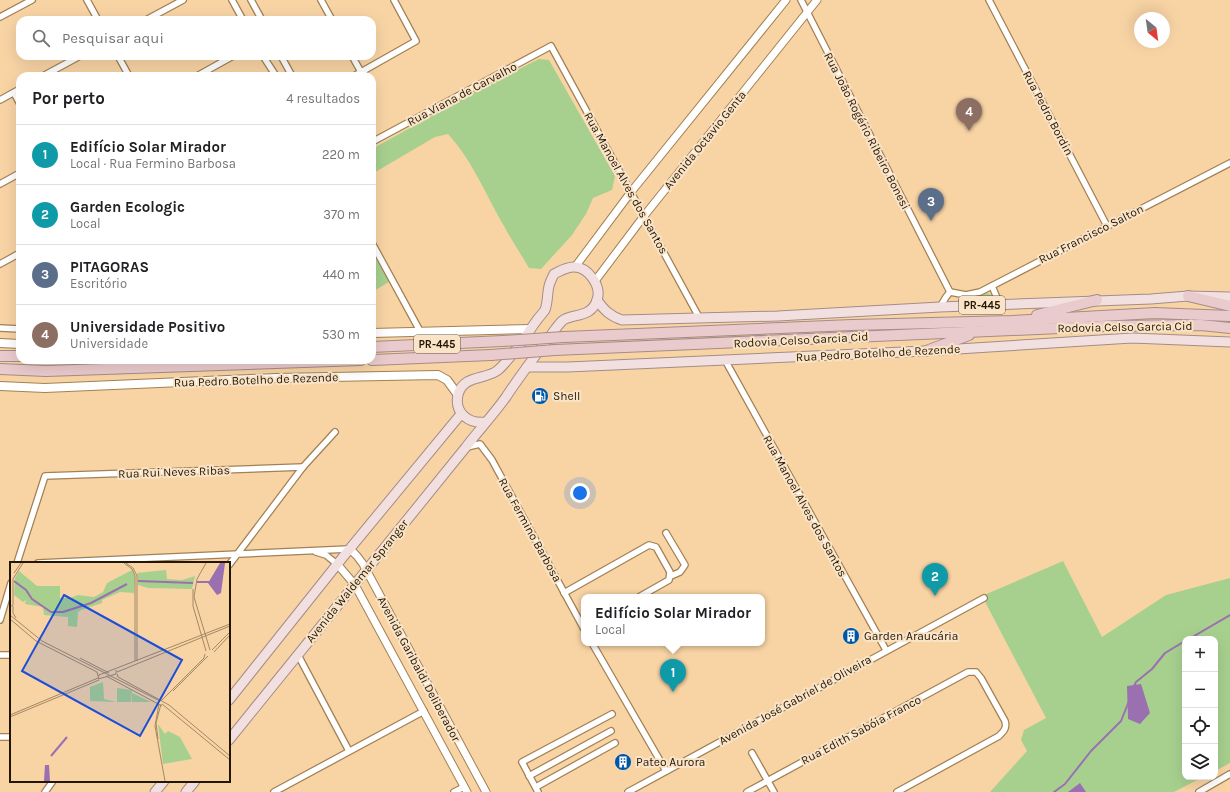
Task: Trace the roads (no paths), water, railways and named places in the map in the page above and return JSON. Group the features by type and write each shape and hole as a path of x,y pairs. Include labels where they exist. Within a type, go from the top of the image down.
{"highway":[{"path":"1188,296 1230,306"},
{"path":"1012,321 1097,300"},
{"name":"Rodovia Celso Garcia Cid","path":"376,347 852,325 1012,321 1155,313 1230,316"},
{"name":"Rodovia Celso Garcia Cid","path":"376,360 491,355 555,350 978,331 1201,325 1230,328"},
{"path":"926,351 978,331"},
{"path":"0,356 16,356"},
{"path":"0,369 46,371 246,364"}],"main road":[{"path":"485,422 475,423 461,414 458,404 458,395 461,388 468,381 497,371 531,329 544,310 549,295 549,285 554,274 561,270 576,267 589,274 595,281 598,290 597,300 613,317 622,320 700,319"},
{"path":"1188,296 1230,297"},
{"name":"PR-445","path":"700,319 1000,304 1151,299 1188,296"},
{"name":"Avenida Waldemar Spranger","path":"230,739 466,447 563,320 581,315 593,308 597,300"},
{"path":"376,333 531,329"},
{"name":"Rua Pedro Botelho de Rezende","path":"527,367 568,367 926,351 1132,338 1230,342"},
{"path":"0,343 16,344"},
{"name":"Rua Pedro Botelho de Rezende","path":"1,386 45,388 276,378 438,375 448,380 458,395"},
{"name":"Avenida Waldemar Spranger","path":"230,699 461,414"},
{"path":"155,792 163,782"},
{"path":"186,792 194,782"}],"street":[{"path":"0,17 32,0"},
{"path":"87,0 96,16"},
{"path":"153,16 183,0"},
{"path":"232,0 241,16"},
{"path":"251,0 260,16"},
{"path":"321,0 330,16"},
{"path":"354,60 361,72 416,42 394,0"},
{"name":"Avenida Octavio Genta","path":"576,267 631,192 786,0"},
{"path":"801,0 808,12"},
{"name":"Avenida Octavio Genta","path":"595,281 644,216 817,0"},
{"name":"Rua Pedro Bordin","path":"989,0 1107,226"},
{"name":"Rua João Rogério Ribeiro Bonesi","path":"808,12 950,292"},
{"name":"Rua Manoel Alves dos Santos","path":"551,46 700,319"},
{"name":"Rua Viana de Carvalho","path":"376,140 551,46"},
{"path":"51,72 73,60"},
{"path":"120,60 127,72"},
{"path":"204,72 226,60"},
{"path":"266,60 273,72"},
{"path":"283,60 290,72"},
{"path":"0,100 14,92 16,96"},
{"name":"Rua Francisco Salton","path":"950,292 962,295 972,294 992,286 1230,163"},
{"path":"0,184 16,175"},
{"path":"376,250 420,331"},
{"path":"0,264 16,255"},
{"path":"992,286 1000,304"},
{"path":"940,307 950,292"},
{"path":"0,328 16,329"},
{"name":"Rua Manoel Alves dos Santos","path":"726,360 886,650"},
{"path":"230,564 303,467 335,432"},
{"name":"Rua Fermino Barbosa","path":"466,447 480,444 484,449 581,624"},
{"name":"Rua Rui Neves Ribas","path":"17,562 45,476 303,467"},
{"path":"644,594 669,580 671,576 680,572 685,565 666,533"},
{"path":"564,593 649,545 656,547 671,576"},
{"path":"60,562 350,549"},
{"name":"Avenida Garibaldi Deliberador","path":"350,549 357,556 366,570 486,792"},
{"path":"312,551 326,555 338,564"},
{"name":"Avenida Garibaldi Deliberador","path":"338,564 354,585 424,711 465,789"},
{"path":"0,620 10,586"},
{"name":"Avenida José Gabriel de Oliveira","path":"628,792 886,650 984,598"},
{"path":"594,646 666,771"},
{"path":"298,655 349,751"},
{"name":"Rua Edith Sabóia Franco","path":"747,792 968,672 976,672 981,678 1005,721 1006,729 999,736 897,792"},
{"path":"274,792 424,711"},
{"path":"612,714 522,762 537,790 615,744"},
{"path":"529,776 611,731"},
{"path":"752,753 774,792"},
{"path":"1199,792 1230,774"},
{"path":"45,792 52,782"},
{"path":"454,792 465,789"}],"waterway":[{"path":"1194,636 1230,615"},
{"path":"1134,686 1136,682 1152,669 1165,653 1182,643"},
{"path":"1054,792 1065,784 1091,751 1121,721 1129,701"}],"place":[{"name":"Universidade Positivo","path":"969,131"},
{"name":"PITAGORAS","path":"931,221"},
{"name":"Shell","path":"540,396"},
{"name":"Garden Ecologic","path":"935,596"},
{"name":"Garden Araucária","path":"851,636"},
{"name":"Edifício Solar Mirador","path":"673,692"},
{"name":"Pateo Aurora","path":"623,762"}]}
